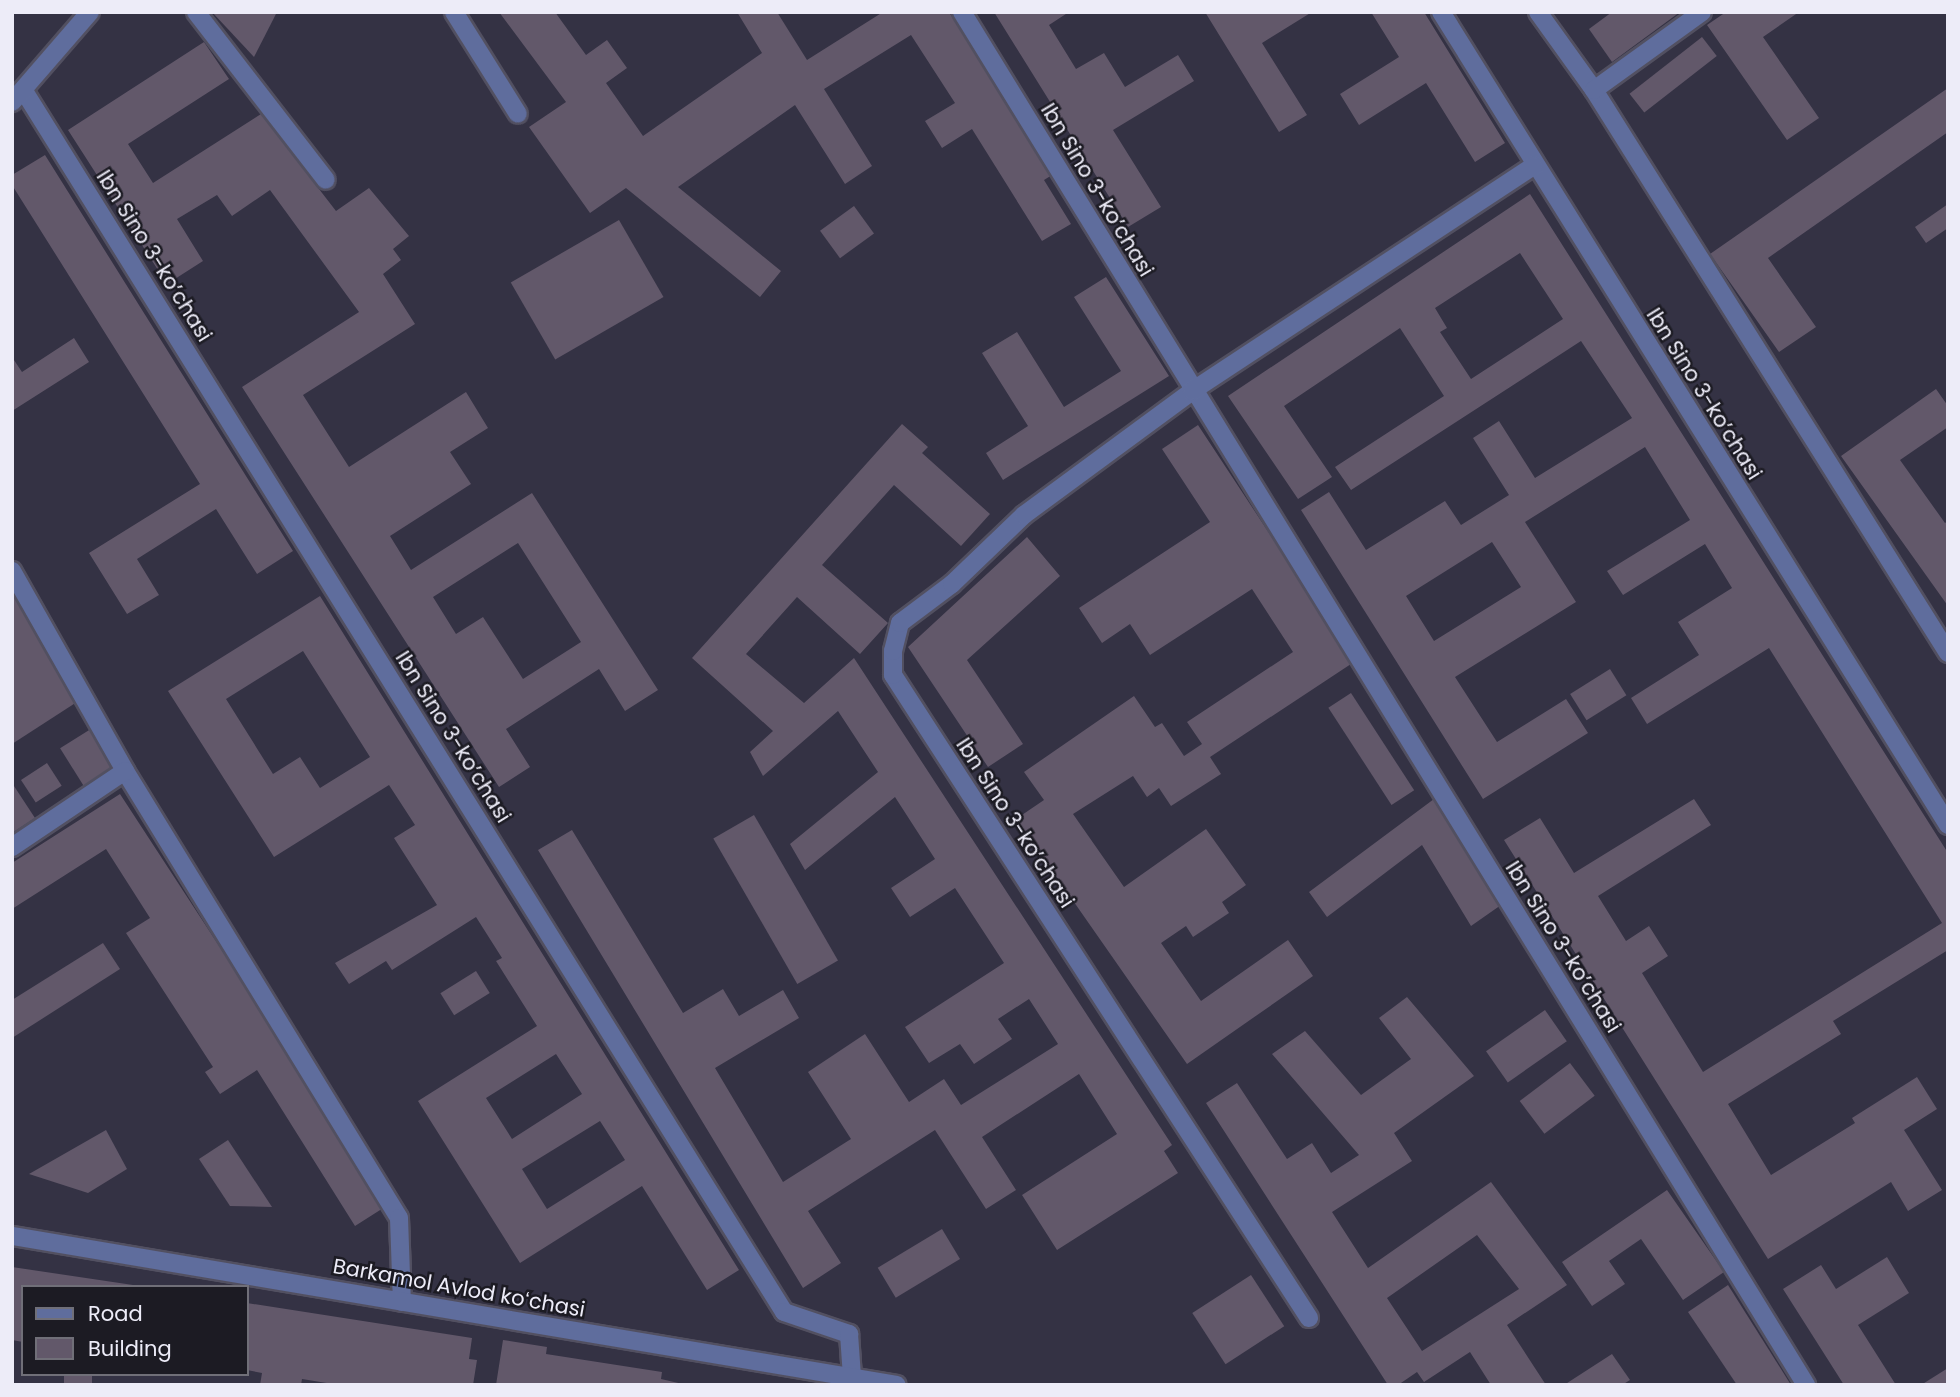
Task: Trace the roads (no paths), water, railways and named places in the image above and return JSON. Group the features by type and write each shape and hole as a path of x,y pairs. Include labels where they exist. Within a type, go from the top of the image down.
{"street":[{"path":"18,97 90,12"},
{"path":"196,12 326,180"},
{"path":"454,12 518,114"},
{"name":"Ibn Sino 3-koʼchasi","path":"962,12 1192,391 1806,1385"},
{"name":"Ibn Sino 3-koʼchasi","path":"1441,12 1533,166 1948,825"},
{"path":"1538,12 1594,90 1948,653"},
{"path":"1594,90 1702,12"},
{"name":"Ibn Sino 3-koʼchasi","path":"18,97 784,1311 849,1334 852,1377"},
{"name":"Ibn Sino 3-koʼchasi","path":"1308,1318 893,675 892,651 901,623 952,584 1024,515 1192,391 1533,166"},
{"path":"12,571 125,771 398,1218 402,1302"},
{"path":"12,847 125,771"},
{"name":"Barkamol Avlod koʻchasi","path":"12,1236 897,1385"}]}
